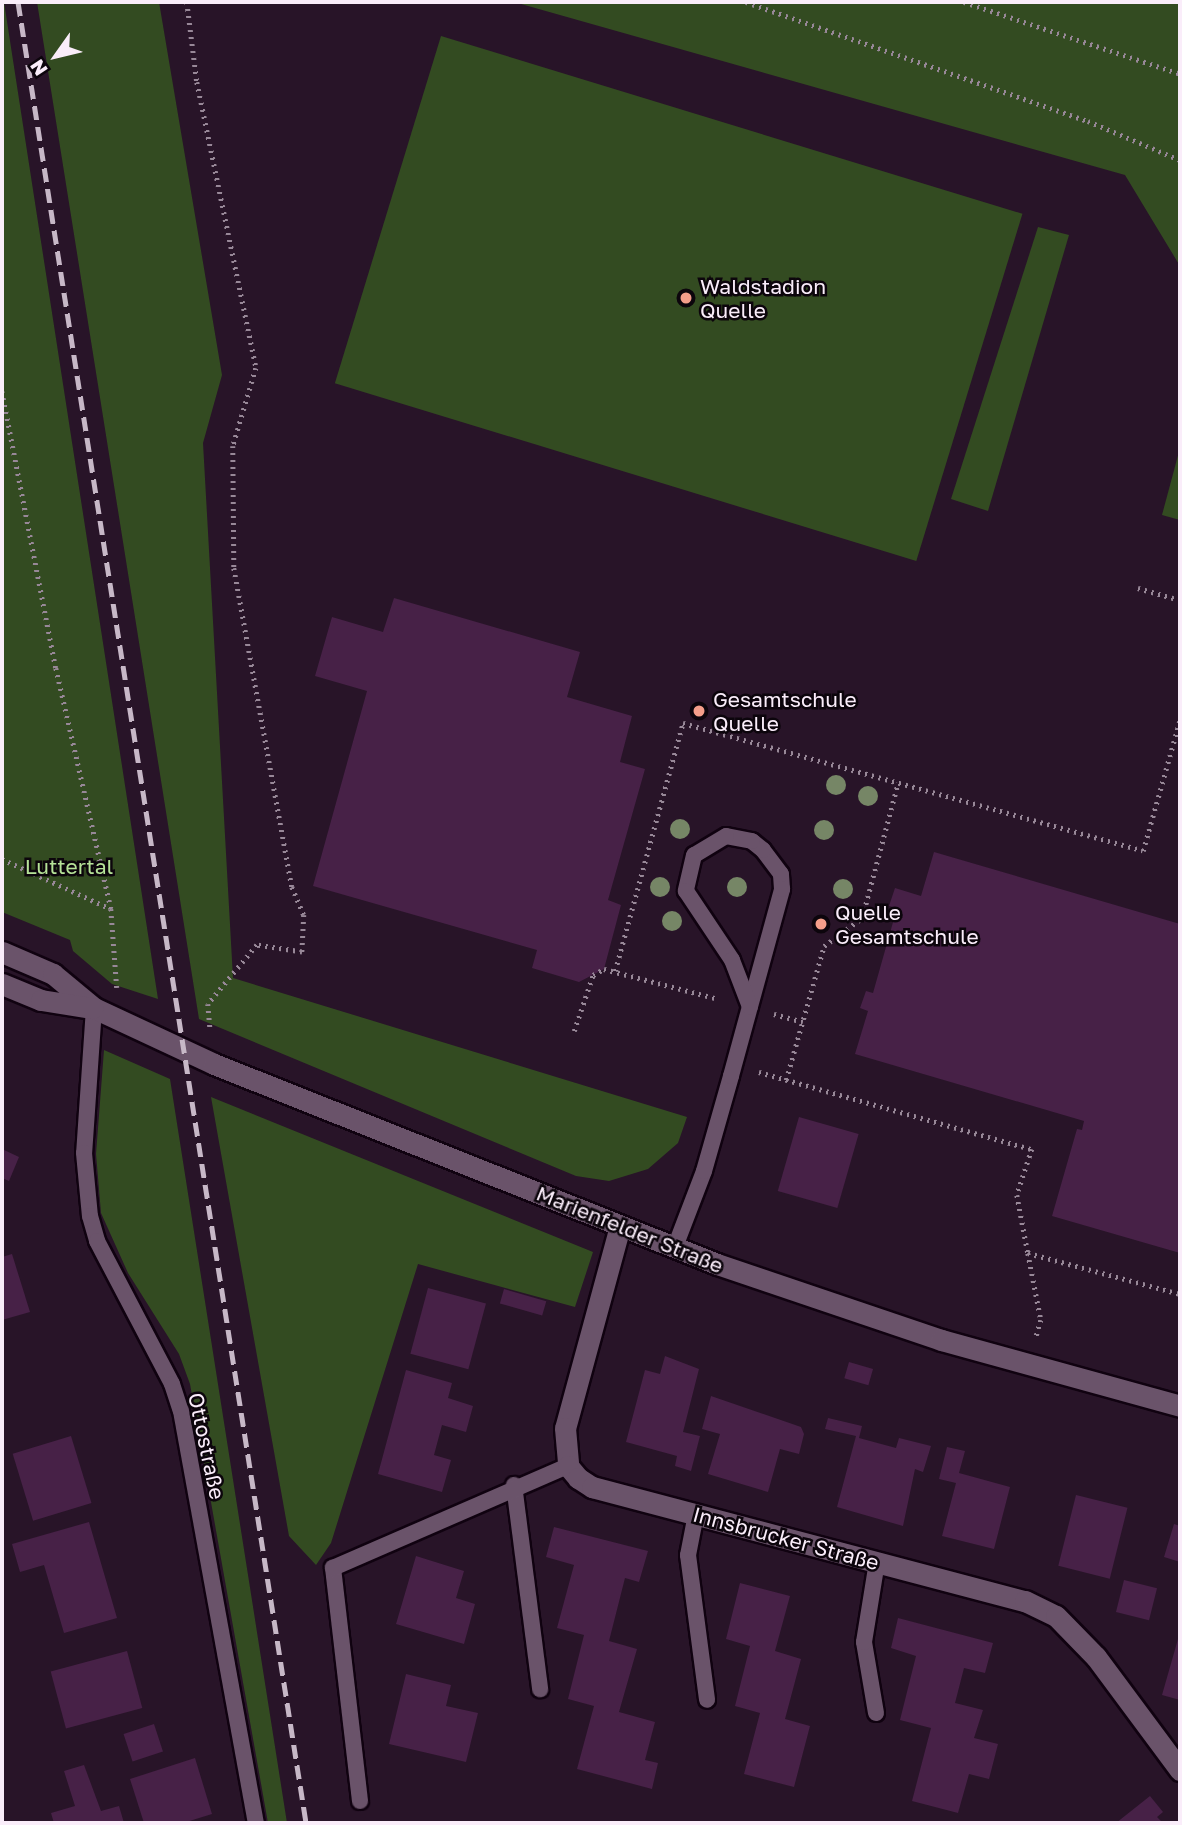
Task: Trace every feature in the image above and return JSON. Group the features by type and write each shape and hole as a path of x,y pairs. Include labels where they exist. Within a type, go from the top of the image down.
{"street":[{"name":"Marienfelder Straße","path":"2,952 53,974 94,1008 214,1064 620,1226 846,1309 1027,1365 1180,1406"},
{"name":"Marienfelder Straße","path":"2,984 41,1000 94,1008"},
{"path":"568,1466 565,1428 620,1226"},
{"name":"Innsbrucker Straße","path":"568,1466 592,1487 1024,1601 1056,1616 1096,1657 1180,1770"}],"lane":[{"path":"675,1247 704,1171 734,1065 750,1007 782,889 781,874 774,861 752,841 726,836 694,855 686,891 732,960 750,1007"},
{"name":"Ottostraße","path":"94,1008 84,1153 90,1216 97,1241 172,1384 181,1411 257,1823"},
{"path":"359,1801 333,1568 514,1485 568,1466"},
{"path":"514,1485 540,1689"},
{"path":"696,1514 688,1555 707,1700"},
{"path":"876,1713 864,1642 877,1562"}],"path":[{"path":"187,2 197,82 256,368 233,446 234,568 292,887 304,915 302,952 257,945 208,1004 214,1064"},
{"path":"746,2 783,18 1088,121 1180,160"},
{"path":"964,2 1180,74"},
{"path":"2,391 56,668 111,909 119,1020"},
{"path":"1138,588 1180,600"},
{"path":"615,971 683,723 1143,851 1180,719"},
{"path":"786,1080 824,946 862,918 898,783"},
{"path":"2,859 111,909"},
{"path":"574,1031 593,975 604,969 803,1023"},
{"path":"734,1065 1032,1149 1017,1195 1041,1321 1027,1365"},
{"path":"1028,1253 1180,1294"}],"green space":[{"name":"Luttertal","path":"2,2 158,999 112,984 73,951 70,940 2,912"},
{"path":"37,2 159,2 222,375 203,443 233,978 687,1117 678,1143 648,1169 609,1181 576,1176 199,1019"},
{"path":"514,2 1180,2 1180,266 1125,175"},
{"name":"Waldstadion Quelle","path":"441,36 1022,214 916,561 335,383"},
{"path":"1038,227 1069,235 988,511 951,499"},
{"path":"1180,448 1180,520 1162,515"},
{"path":"104,1050 170,1079 287,1823 268,1823 190,1384 179,1354 128,1273 101,1213 96,1154"},
{"path":"211,1097 593,1252 575,1307 418,1264 331,1543 316,1565 289,1536"}],"building":[{"path":"394,598 580,652 567,697 632,716 620,762 645,769 608,900 621,905 604,969 579,982 532,968 537,950 313,886 367,691 315,676 332,617 383,632"},
{"path":"934,852 1180,924 1180,1253 1052,1216 1077,1129 1082,1130 1084,1121 855,1054 868,1011 860,1008 866,991 873,993 897,908 889,906 895,888 921,896"},
{"path":"799,1117 859,1134 837,1208 778,1191"},
{"path":"2,1149 19,1157 9,1181 2,1178"},
{"path":"12,1254 30,1312 2,1320 2,1257"},
{"path":"428,1288 486,1304 468,1369 410,1354"},
{"path":"504,1289 546,1301 542,1316 500,1303"},
{"path":"665,1356 699,1369 683,1432 700,1436 691,1471 675,1466 677,1456 626,1442 645,1370 660,1374"},
{"path":"849,1362 873,1369 868,1385 844,1378"},
{"path":"406,1370 452,1383 448,1398 473,1406 466,1432 442,1425 434,1455 451,1460 442,1492 378,1474"},
{"path":"711,1396 801,1427 804,1434 799,1454 780,1449 768,1492 708,1474 720,1434 702,1429"},
{"path":"828,1418 862,1426 859,1438 896,1448 899,1438 931,1446 923,1472 915,1469 903,1526 837,1507 856,1436 825,1429"},
{"path":"71,1436 91,1503 33,1521 13,1454"},
{"path":"947,1447 965,1451 959,1473 1010,1487 994,1549 942,1536 956,1483 939,1479"},
{"path":"1076,1495 1127,1508 1110,1579 1058,1566"},
{"path":"89,1522 117,1618 64,1633 44,1565 20,1572 12,1544"},
{"path":"1174,1524 1180,1526 1180,1562 1164,1557"},
{"path":"554,1527 648,1551 639,1582 625,1578 609,1641 637,1649 619,1712 655,1722 645,1760 658,1763 652,1789 577,1769 594,1706 568,1699 584,1635 557,1628 574,1565 546,1557"},
{"path":"416,1556 464,1571 456,1598 475,1604 464,1644 396,1624"},
{"path":"1124,1580 1157,1588 1149,1620 1116,1612"},
{"path":"740,1583 790,1596 775,1651 801,1659 785,1719 810,1726 794,1787 744,1774 760,1713 735,1706 750,1646 726,1639"},
{"path":"898,1618 993,1643 985,1673 964,1668 955,1703 983,1710 974,1738 998,1744 989,1779 969,1774 958,1813 912,1801 931,1728 900,1720 916,1656 891,1648"},
{"path":"1180,1632 1180,1700 1162,1695"},
{"path":"127,1651 142,1708 66,1728 51,1671"},
{"path":"406,1674 451,1685 446,1706 478,1713 466,1762 389,1744"},
{"path":"154,1724 163,1752 133,1761 124,1734"},
{"path":"195,1758 212,1814 183,1823 144,1823 130,1779"},
{"path":"84,1765 101,1811 119,1806 124,1823 54,1823 51,1813 75,1806 64,1771"},
{"path":"1150,1796 1163,1812 1157,1817 1163,1823 1116,1823"}],"railway":[{"path":"18,2 306,1823"}],"place":[{"name":"Waldstadion Quelle","path":"686,298"},
{"name":"Gesamtschule Quelle","path":"699,711"},
{"name":"Quelle Gesamtschule","path":"821,924"}]}
